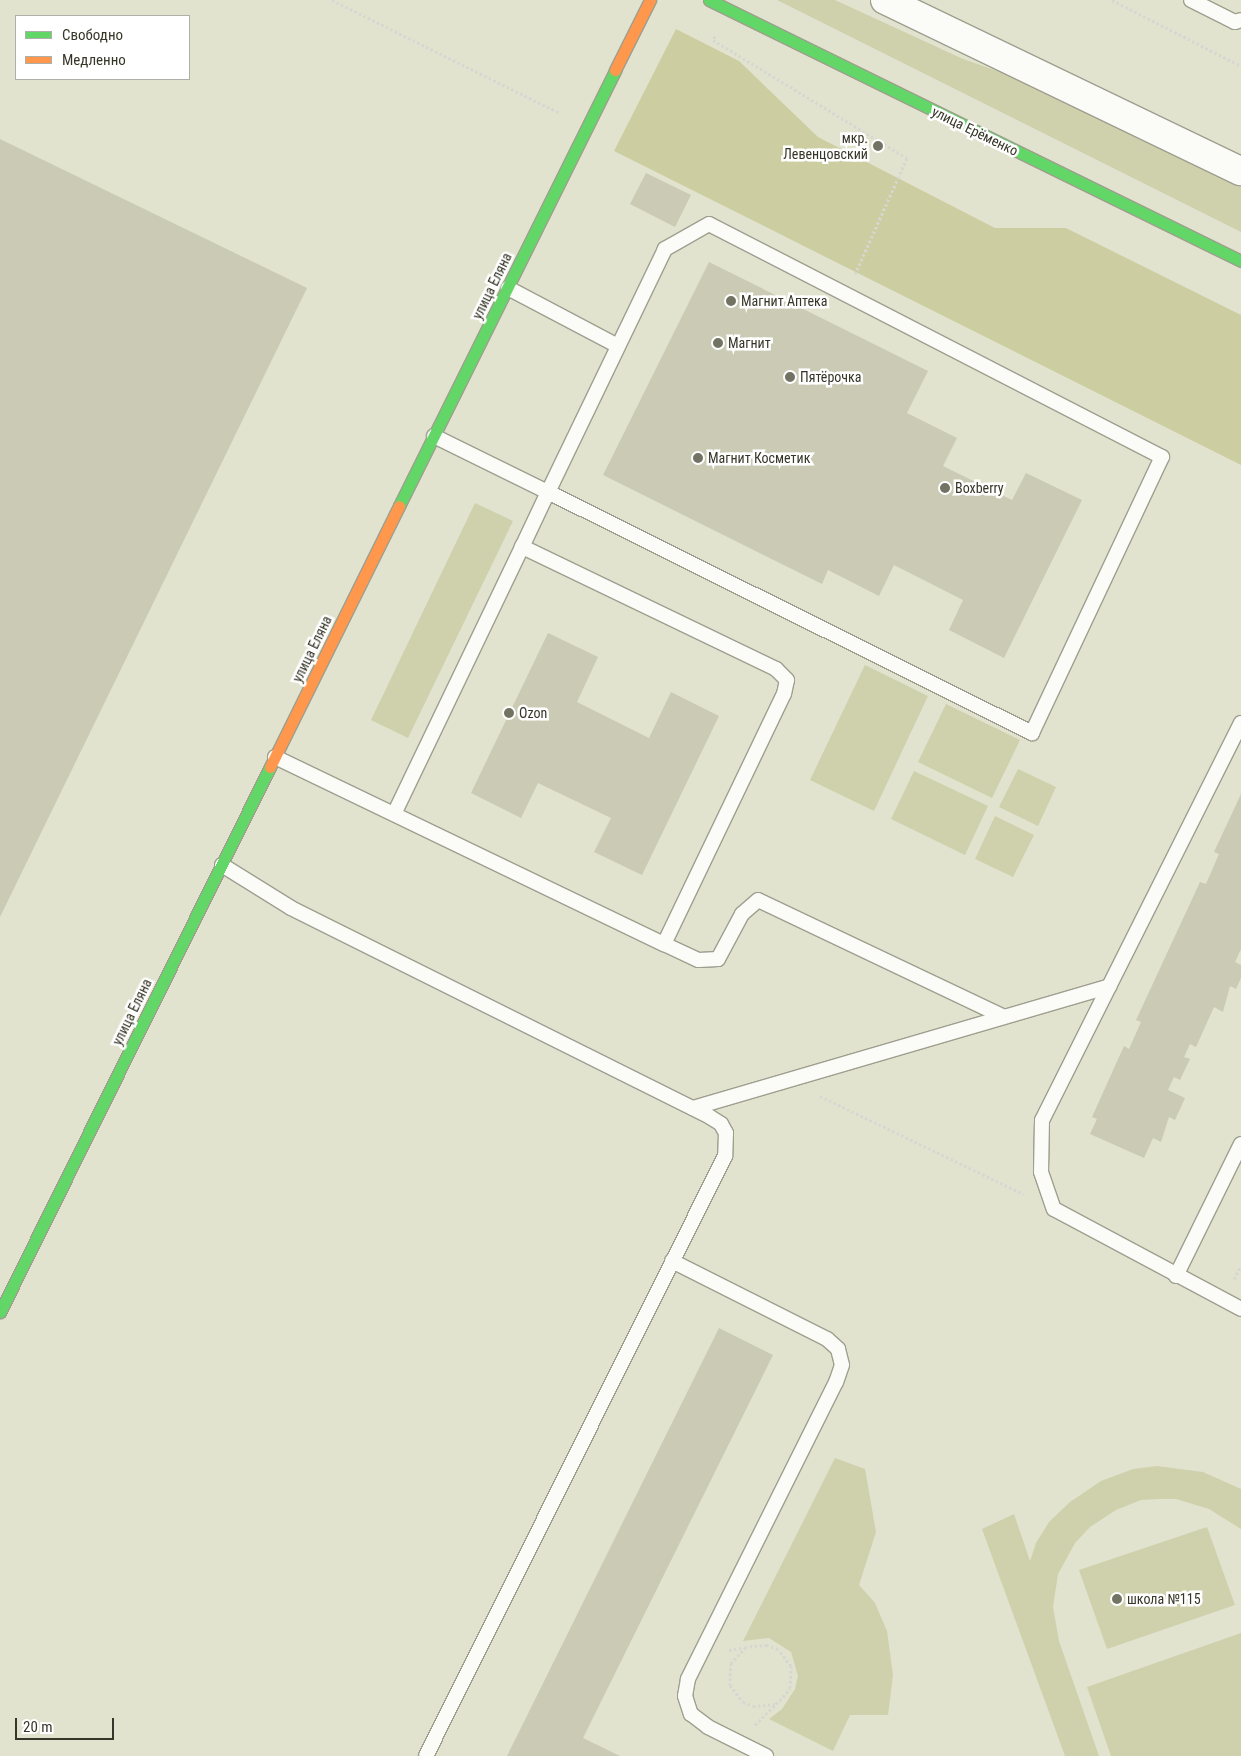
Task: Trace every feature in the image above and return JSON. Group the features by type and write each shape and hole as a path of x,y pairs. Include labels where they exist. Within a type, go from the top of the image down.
{"street":[{"name":"улица Еляна","path":"0,1312 650,0"},
{"name":"улица Ерёменко","path":"709,0 1241,261"},
{"path":"886,0 1241,171"}],"lane":[{"path":"1191,0 1235,22 1241,20"},
{"path":"394,814 522,547 548,492 618,346 665,249 709,224 1162,457 1032,733 548,492 434,436"},
{"path":"508,288 618,346"},
{"path":"522,547 776,669 787,680 784,694 664,944"},
{"path":"1241,723 1042,1120 1041,1172 1054,1209 1176,1276 1241,1309"},
{"path":"275,757 699,960 718,959 748,905 758,900 1002,1016"},
{"path":"222,865 291,908 693,1108 721,1124 727,1145 725,1156 426,1756"},
{"path":"693,1108 1109,986"},
{"path":"1176,1276 1241,1144"},
{"path":"672,1261 827,1339 838,1349 842,1365 836,1382 688,1680 685,1696 691,1714 708,1727 766,1756"}],"path":[{"path":"332,0 587,127"},
{"path":"1112,0 1241,66"},
{"path":"729,10 713,40 907,158 846,295"},
{"path":"788,1080 1054,1209"},
{"path":"767,1644 778,1649 788,1661 792,1677 790,1688 775,1704 753,1706 735,1694 730,1684 731,1663 746,1647 767,1644"}],"green space":[{"path":"777,0 835,0 963,59 1032,83 1241,187 1241,232"},
{"path":"676,29 739,61 818,137 995,228 1066,228 1241,315 1241,465 614,151"},
{"path":"475,503 513,521 408,738 371,720"},
{"path":"865,665 928,696 874,811 810,780"},
{"path":"946,704 1020,740 992,798 918,762"},
{"path":"1018,769 1056,787 1038,826 999,807"},
{"path":"914,771 988,806 965,855 891,819"},
{"path":"995,816 1034,835 1013,877 975,859"},
{"path":"835,1458 865,1469 876,1532 859,1585 875,1603 887,1631 893,1675 888,1715 850,1715 833,1751 769,1719 782,1709 795,1689 798,1676 791,1652 769,1638 743,1641"},
{"path":"1157,1466 1203,1472 1241,1489 1241,1529 1209,1509 1176,1499 1141,1500 1116,1510 1090,1527 1075,1543 1058,1574 1053,1607 1059,1641 1099,1756 1065,1756 982,1529 1014,1514 1030,1561 1036,1543 1049,1522 1070,1502 1101,1481 1133,1469"},
{"path":"1207,1527 1235,1605 1107,1649 1079,1570"},
{"path":"1241,1633 1241,1756 1111,1756 1087,1687"}],"building":[{"path":"0,139 307,288 0,917"},
{"path":"646,173 691,195 675,227 630,204"},
{"path":"709,262 928,371 907,413 957,438 943,466 1012,500 1026,473 1082,500 1004,658 949,630 963,600 894,565 879,596 828,570 822,584 603,475"},
{"path":"548,633 598,657 577,702 649,738 671,692 719,716 642,875 594,852 611,818 538,783 521,818 471,793"},
{"path":"1241,794 1241,949 1235,962 1241,965 1241,978 1236,989 1230,986 1223,1012 1214,1007 1196,1047 1190,1044 1184,1057 1190,1059 1180,1080 1174,1077 1168,1090 1185,1098 1175,1120 1169,1117 1161,1142 1153,1138 1144,1158 1090,1134 1097,1119 1092,1117 1124,1046 1129,1049 1141,1022 1136,1020 1200,882 1206,884 1219,854 1214,852"},
{"path":"719,1328 773,1355 583,1738 620,1756 507,1756"}],"traffic: fast":[{"path":"709,0 1241,261"},
{"path":"399,506 615,70"},
{"path":"0,1312 270,767"}],"traffic: slow":[{"path":"615,70 650,0"},
{"path":"270,767 399,506"}],"place":[{"name":"мкр. Левенцовский","path":"878,146"},
{"name":"Магнит Аптека","path":"731,301"},
{"name":"Магнит","path":"718,343"},
{"name":"Пятёрочка","path":"790,377"},
{"name":"Магнит Косметик","path":"698,458"},
{"name":"Boxberry","path":"945,488"},
{"name":"Ozon","path":"509,713"},
{"name":"школа №115","path":"1117,1599"}]}
